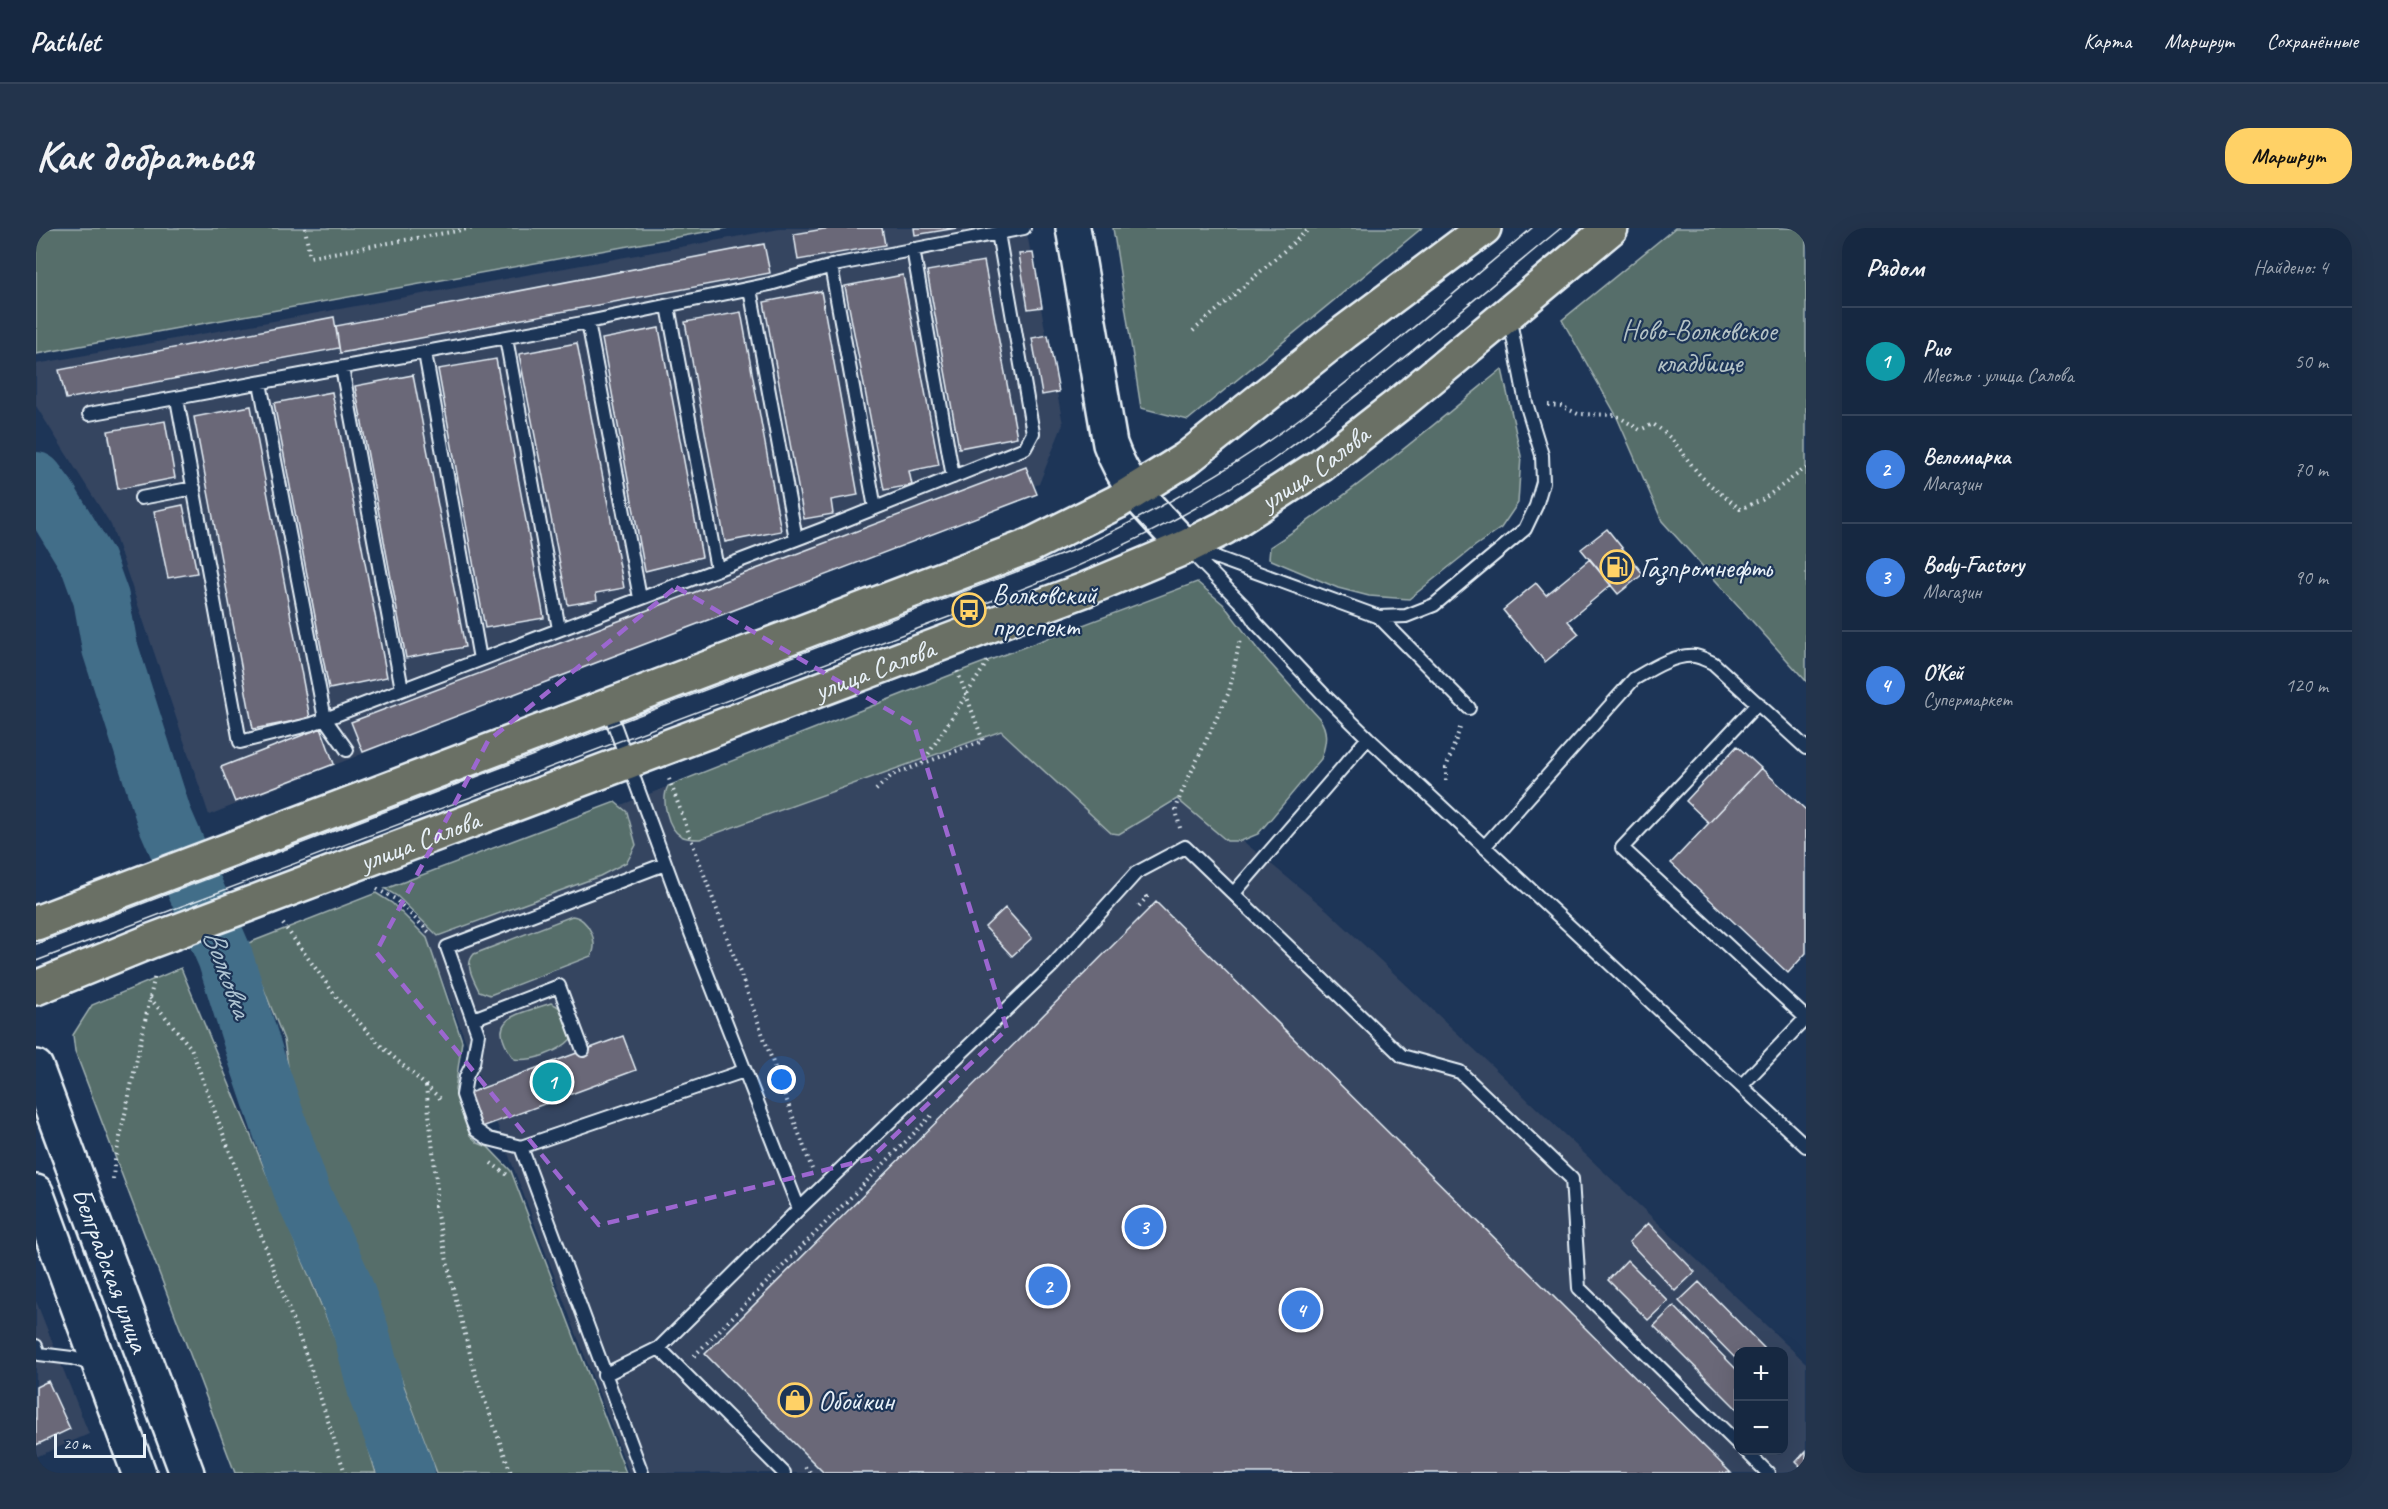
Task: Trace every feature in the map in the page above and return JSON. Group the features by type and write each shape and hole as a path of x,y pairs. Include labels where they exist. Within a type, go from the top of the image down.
{"main road":[{"name":"улица Салова","path":"36,923 1029,546 1134,492 1212,440 1345,332 1484,228"},
{"name":"улица Салова","path":"156,953 273,909 628,762 1084,590 1186,547 1259,506 1321,465 1403,401 1611,228"},
{"path":"36,988 156,953"}],"street":[{"path":"1074,228 1110,444 1117,464 1134,492 1186,547"},
{"name":"Белградская улица","path":"36,1067 187,1473"},
{"name":"Белградская улица","path":"36,1192 42,1229 99,1366 139,1473"}],"lane":[{"path":"89,414 588,322 750,289 831,266 1024,228"},
{"path":"177,399 240,742 324,719 795,539 1025,448 1033,433 998,233"},
{"path":"913,249 953,477"},
{"path":"831,266 875,508"},
{"path":"750,289 795,539"},
{"path":"668,306 717,569"},
{"path":"1186,547 1379,617 1406,616 1434,605 1525,529 1544,482 1542,455 1526,403 1508,312"},
{"path":"588,322 640,598"},
{"path":"506,338 559,629"},
{"path":"425,353 480,659"},
{"path":"342,368 402,689"},
{"path":"260,383 324,719 347,750"},
{"path":"141,498 194,488"},
{"path":"1186,547 1368,738 1806,1146"},
{"path":"1379,617 1469,708"},
{"path":"1484,847 1634,679 1657,666 1680,658 1696,656 1713,663 1806,748"},
{"path":"1741,1086 1806,1018 1622,848 1758,703"},
{"path":"608,707 665,864 799,1209"},
{"path":"1234,893 1368,738"},
{"path":"604,1375 659,1348 822,1186 1046,972 1136,873 1185,847 1402,1056 1460,1072 1572,1179 1579,1288 1734,1440"},
{"path":"665,864 447,947 478,1034 473,1063 466,1077 463,1095 473,1123 476,1130 489,1140 521,1147 744,1071"},
{"path":"473,1020 559,986 583,1050"},
{"path":"521,1147 642,1473"},
{"path":"659,1348 784,1473"},
{"path":"37,1352 72,1358 99,1366"},
{"path":"1750,1455 1768,1473"}],"path":[{"path":"305,228 310,257 472,228"},
{"path":"1193,331 1310,228"},
{"path":"1526,403 1561,406 1578,414 1616,416 1640,430 1653,424 1680,447 1695,470 1740,509 1762,500 1806,468"},
{"path":"1185,847 1176,810 1180,796 1229,692 1246,608"},
{"path":"922,764 993,651"},
{"path":"876,790 892,775 983,741 956,666"},
{"path":"1448,813 1446,768 1452,744 1469,708"},
{"path":"668,775 813,1173 822,1186 843,1205"},
{"path":"1131,914 1147,897 1136,873"},
{"path":"371,886 395,899 447,947"},
{"path":"273,909 338,999 380,1044 426,1086 473,1123"},
{"path":"112,1186 114,1164 155,974 156,953"},
{"path":"150,998 191,1048 310,1366 345,1473"},
{"path":"426,1086 437,1188 435,1206 452,1284 475,1373 511,1473"},
{"path":"702,1364 694,1356 941,1106"},
{"path":"803,1465 811,1473"}],"highlighted area":[{"path":"676,587 914,725 1007,1029 870,1159 599,1225 376,952 488,741"}],"shaded area":[{"path":"785,228 1026,228 1063,424 1039,484 209,815 111,525 36,406 36,364"},
{"path":"966,669 1125,828 1188,796 1327,910 1806,1363 1806,1473 629,1473 408,889"},
{"path":"36,1301 89,1434 36,1457"}],"green space":[{"path":"36,228 727,228 36,354"},
{"path":"1113,228 1422,228 1188,420 1141,408"},
{"name":"Ново-Волковское кладбище","path":"1675,228 1806,228 1806,681 1662,521 1616,415 1562,320"},
{"path":"1502,369 1521,456 1518,503 1501,528 1409,599 1369,596 1338,588 1269,559 1270,547 1359,483"},
{"path":"1197,582 1223,604 1259,651 1319,718 1324,728 1325,743 1321,759 1258,834 1241,841 1227,841 1177,799 1119,834 1111,833 1001,731 700,839 681,836 672,827 665,805 668,786 966,669"},
{"path":"615,802 627,812 636,845 627,862 600,876 438,936 397,896 385,889"},
{"path":"376,893 392,903 427,938 462,1041 455,1090 470,1135 478,1143 488,1147 511,1171 626,1473 437,1473 366,1286 335,1222 293,1099 284,1040 246,944"},
{"path":"572,916 583,921 591,932 594,944 591,956 490,995 479,991 470,967 474,954"},
{"path":"181,968 337,1343 376,1473 235,1473 75,1051 73,1035 92,1005"},
{"path":"551,1003 561,1009 567,1017 571,1039 560,1048 545,1055 529,1059 514,1059 505,1045 502,1034 503,1026 516,1015"}],"building":[{"path":"830,228 882,228 885,245 798,260 794,234"},
{"path":"914,228 957,228 915,235"},
{"path":"764,244 770,273 340,353 336,326"},
{"path":"1033,253 1042,307 1028,309 1019,254"},
{"path":"984,261 1017,437 959,448 927,271"},
{"path":"903,275 939,465 909,471 912,485 884,490 845,286"},
{"path":"821,291 858,495 831,500 833,514 804,519 764,302"},
{"path":"741,312 781,531 725,542 685,322"},
{"path":"334,317 339,348 66,399 59,370"},
{"path":"659,328 702,557 645,571 602,339"},
{"path":"1048,335 1059,392 1042,395 1032,338"},
{"path":"577,343 624,588 596,593 597,600 568,605 519,354"},
{"path":"496,359 544,618 485,628 438,369"},
{"path":"413,375 465,647 406,658 355,386"},
{"path":"332,392 387,677 329,689 274,403"},
{"path":"251,406 310,718 253,729 194,417"},
{"path":"165,421 175,478 118,489 108,431"},
{"path":"1026,467 1037,494 363,752 351,722"},
{"path":"183,505 197,573 168,578 154,511"},
{"name":"Газпромнефть","path":"1607,529 1643,574 1618,594 1581,549"},
{"path":"1590,559 1611,585 1568,621 1579,634 1545,662 1503,610 1536,583 1546,595"},
{"path":"321,728 334,764 235,802 221,767"},
{"path":"1737,746 1761,768 1709,823 1686,801"},
{"path":"1761,768 1806,810 1806,953 1788,973 1671,863"},
{"path":"1156,902 1731,1473 824,1473 705,1354"},
{"path":"1005,908 1032,938 1012,956 985,927"},
{"path":"623,1036 636,1070 482,1127 469,1093"},
{"path":"1648,1223 1695,1272 1675,1291 1629,1242"},
{"path":"1627,1260 1668,1301 1648,1320 1608,1280"},
{"path":"1699,1282 1763,1347 1734,1347 1734,1357 1679,1301"},
{"path":"1674,1306 1734,1367 1734,1406 1654,1326"},
{"path":"48,1381 70,1429 36,1445 36,1387"},
{"path":"1806,1451 1806,1472 1796,1462"}],"waterway":[{"name":"Волковка","path":"36,480 88,562 101,598 110,648 164,817 225,957 303,1195 342,1279 361,1331 377,1395 407,1473"}],"tram line":[{"path":"36,944 1079,548 1194,488 1249,454 1303,416 1361,371 1532,228"},
{"path":"36,961 994,600 1103,555 1208,501 1286,450 1395,365 1561,228"}],"place":[{"name":"Газпромнефть","path":"1617,567"},
{"name":"Волковский проспект","path":"969,610"},
{"name":"Рио","path":"552,1082"},
{"name":"Body-Factory","path":"1144,1227"},
{"name":"Веломарка","path":"1048,1286"},
{"name":"О’Кей","path":"1301,1310"},
{"name":"Обойкин","path":"795,1400"}]}
